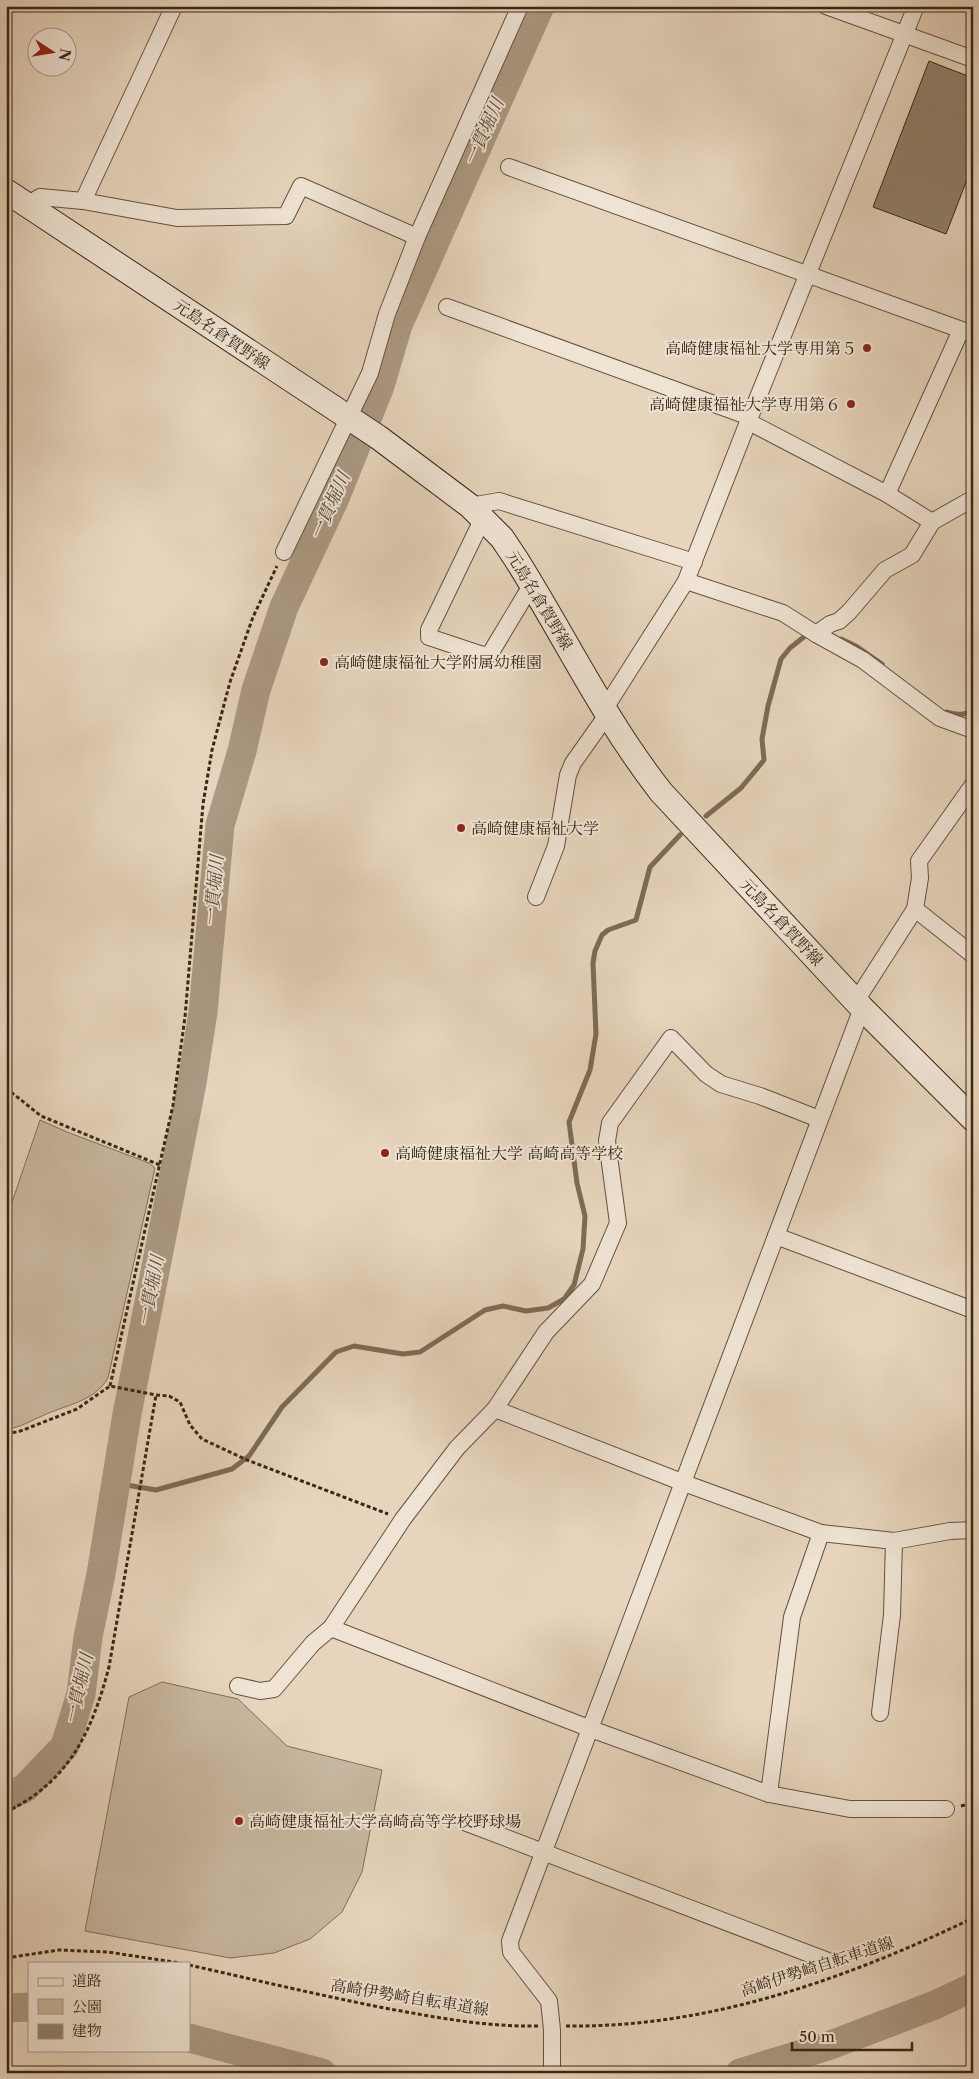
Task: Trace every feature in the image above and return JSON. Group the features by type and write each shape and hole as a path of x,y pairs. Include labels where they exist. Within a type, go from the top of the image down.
{"main road":[{"name":"元島名倉賀野線","path":"6,191 378,437 476,512 502,538 532,584 605,712 638,762 661,792 859,1004 973,1119"}],"street":[{"path":"83,201 174,6"},
{"path":"284,552 370,373 387,314 417,237 520,6"},
{"path":"826,6 973,59"},
{"path":"536,897 556,846 568,775 573,763 686,581 807,274 916,6"},
{"path":"509,167 967,332 887,494"},
{"path":"27,205 40,197 83,201 177,218 286,216 301,186 417,237"},
{"path":"447,307 749,419 887,494 932,522"},
{"path":"532,584 490,654 483,655 428,637 429,630 476,512 499,501 694,562"},
{"path":"816,634 830,624 839,621 849,612 885,570 912,555 932,522 967,502 973,501"},
{"path":"686,581 783,613 863,660 940,718 973,730"},
{"path":"552,2073 552,2028 549,2001 511,1952 510,1941 776,1236 859,1004 915,909 920,878 919,861 973,785"},
{"path":"915,909 973,956"},
{"path":"238,1686 260,1691 274,1689 313,1643 331,1628 403,1519 457,1448 494,1409 546,1332 592,1284 618,1223 607,1141 610,1123 671,1038 706,1074 721,1084 760,1096 819,1119"},
{"path":"776,1236 973,1310"},
{"path":"494,1409 684,1483 820,1532 894,1541 950,1531 973,1530"},
{"path":"769,1794 792,1617 820,1532"},
{"path":"880,1713 892,1615 894,1541"},
{"path":"331,1628 591,1729 769,1794 850,1809 946,1809"},
{"path":"468,1823 544,1854 828,1961"}],"path":[{"path":"113,1386 173,1104 184,1018 203,804 212,750 230,682 253,617 284,552"},
{"path":"6,1088 41,1116 160,1165"},
{"path":"6,1433 18,1432 77,1409 113,1386 169,1396 180,1402 195,1432 202,1439 247,1460 403,1519"},
{"path":"6,1812 24,1801 60,1772 76,1753 100,1703 109,1667 156,1395"},
{"name":"高崎伊勢崎自転車道線","path":"190,1965 304,1992 444,2019 552,2028 592,2026 640,2023 763,2000 901,1951 973,1918"},
{"path":"6,1958 59,1950 108,1952 173,1962"},
{"path":"6,2072 103,2069 125,2073"}],"green space":[{"path":"40,1120 149,1163 155,1168 108,1378 95,1393 87,1398 20,1426 6,1429 6,1220"},
{"name":"高崎健康福祉大学高崎高等学校野球場","path":"162,1682 238,1699 287,1746 382,1770 362,1872 342,1912 310,1939 274,1953 230,1958 85,1931 129,1697"}],"building":[{"path":"929,61 973,78 973,164 946,234 873,207"}],"waterway":[{"name":"一貫堀川","path":"6,1797 25,1788 65,1746 81,1694 88,1637 101,1574 127,1414 192,1083 203,1012 220,825 242,751 256,690 284,607 335,498 380,386 398,325 540,6"},
{"path":"706,816 741,788 764,760 762,739 768,706 781,659 790,648 805,636"},
{"path":"841,639 856,646 882,664"},
{"path":"947,712 960,714 973,710"},
{"path":"115,1483 156,1490 232,1469 249,1456 282,1407 336,1352 354,1346 403,1354 420,1352 485,1310 503,1306 526,1311 548,1308 564,1299 574,1285 583,1249 585,1216 577,1183 569,1122 590,1070 596,1034 593,963 595,951 602,935 608,930 636,920 650,867 680,835"},
{"path":"740,2073 828,2046 935,2005 973,1987"},
{"path":"6,2008 28,2007"},
{"path":"190,2038 322,2073"}],"place":[{"name":"高崎健康福祉大学専用第５","path":"867,348"},
{"name":"高崎健康福祉大学専用第６","path":"851,404"},
{"name":"高崎健康福祉大学附属幼稚園","path":"324,662"},
{"name":"高崎健康福祉大学","path":"461,828"},
{"name":"高崎健康福祉大学 高崎高等学校","path":"385,1153"},
{"name":"高崎健康福祉大学高崎高等学校野球場","path":"239,1821"}]}
